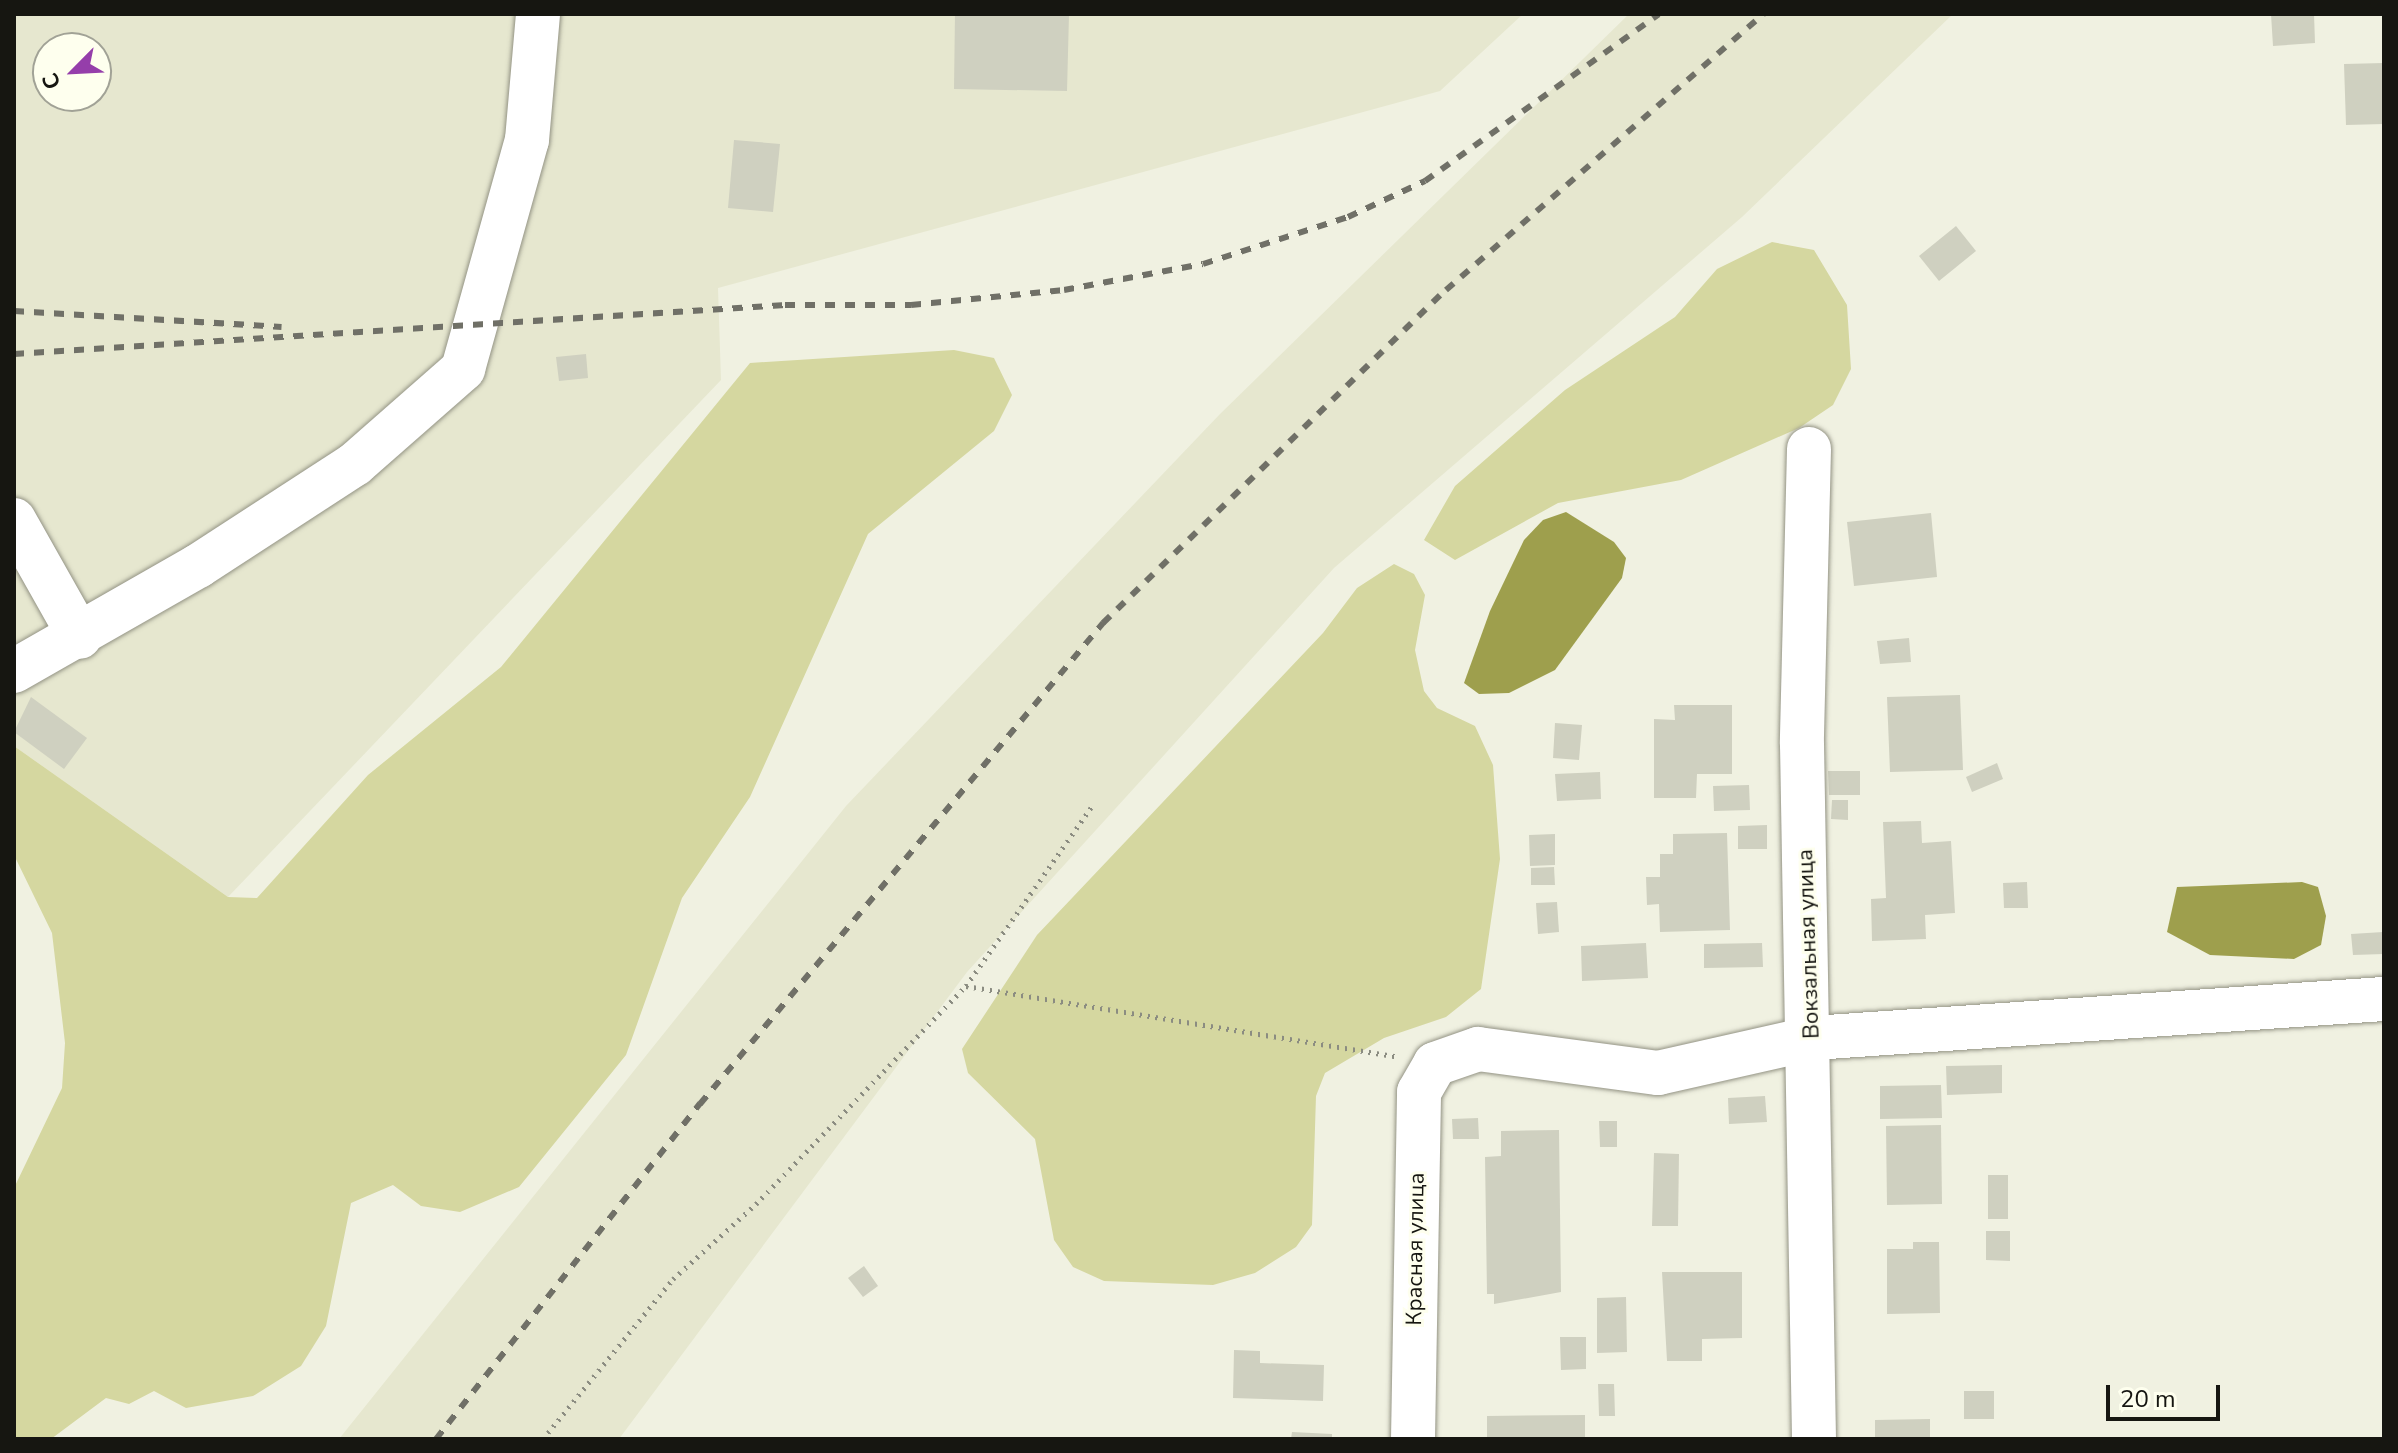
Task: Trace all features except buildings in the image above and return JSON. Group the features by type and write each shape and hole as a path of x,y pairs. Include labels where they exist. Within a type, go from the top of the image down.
{"street":[{"path":"14,671 80,637 355,464 463,369 527,140 538,14"},
{"name":"Вокзальная улица","path":"1809,449 1802,744 1813,1038 1814,1439"},
{"path":"14,520 80,637"},
{"path":"1435,1064 1478,1049 1658,1073 1813,1038 2384,999"},
{"name":"Красная улица","path":"1413,1439 1419,1092 1435,1064"}],"path":[{"path":"543,1439 673,1279 756,1204 966,986 1094,803"},
{"path":"966,986 1435,1064"}],"shaded area":[{"path":"14,14 1523,14 1440,91 718,288 721,380 228,897 14,746"},
{"path":"1629,14 1953,14 1742,217 1334,568 967,972 619,1439 339,1439 846,806 1220,414"},
{"path":"1566,512 1614,542 1626,558 1622,578 1555,670 1509,693 1479,694 1464,683 1490,611 1524,540 1543,520"},
{"path":"2302,882 2318,887 2326,916 2321,945 2294,959 2210,955 2167,932 2177,887"}],"green space":[{"path":"1772,242 1814,250 1847,305 1851,369 1833,405 1799,428 1681,480 1558,503 1455,560 1424,540 1455,486 1565,390 1675,317 1717,269"},
{"path":"954,350 994,358 1012,395 994,431 868,534 750,797 682,898 626,1055 519,1187 460,1212 421,1206 393,1185 351,1203 326,1326 301,1366 253,1396 186,1408 154,1391 129,1404 106,1398 51,1439 14,1439 14,1188 62,1088 65,1043 52,933 14,855 14,746 228,897 257,898 368,775 501,667 750,363"},
{"path":"1394,564 1414,574 1425,595 1415,650 1424,691 1437,708 1475,726 1493,765 1500,859 1481,989 1446,1017 1384,1038 1325,1073 1316,1096 1312,1225 1296,1247 1255,1273 1213,1285 1104,1281 1073,1267 1054,1240 1035,1139 968,1073 962,1049 1037,935 1323,633 1357,588"}],"railway":[{"path":"14,354 785,305 911,305 1064,290 1203,264 1348,217 1425,181 1659,14"},
{"path":"436,1439 700,1104 1103,623 1446,290 1764,14"},
{"path":"14,311 282,327"}]}
